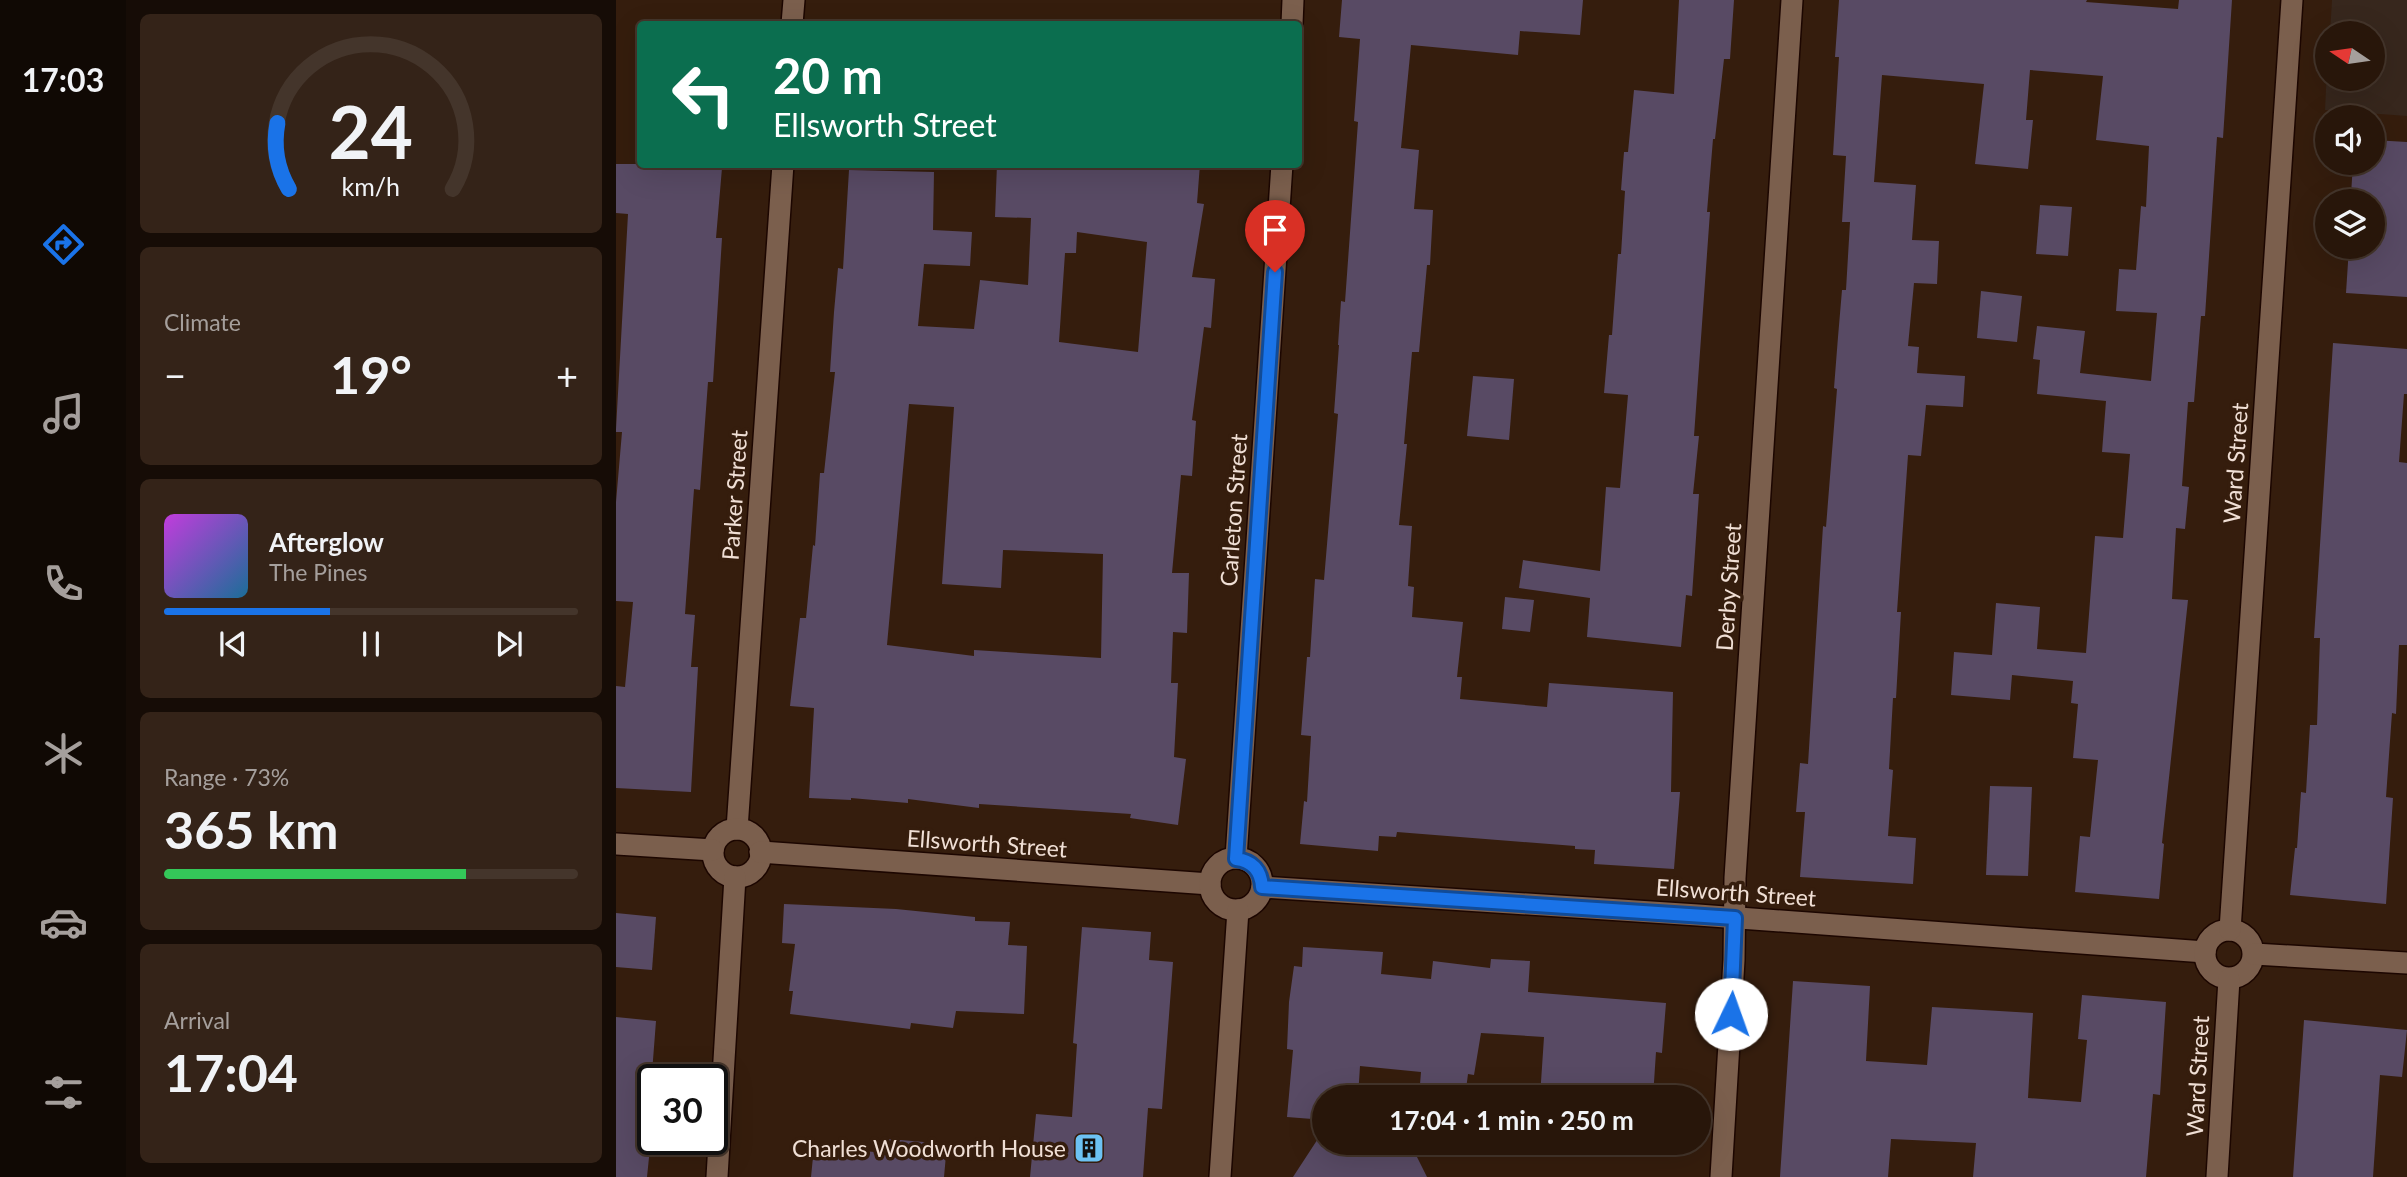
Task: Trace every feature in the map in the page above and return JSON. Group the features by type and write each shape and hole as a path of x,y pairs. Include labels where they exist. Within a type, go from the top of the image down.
{"street":[{"path":"792,21 794,0"},
{"path":"1292,21 1293,0"},
{"name":"Derby Street","path":"1721,1177 1735,878 1792,0"},
{"name":"Ward Street","path":"2230,930 2292,0"},
{"name":"Parker Street","path":"737,829 783,168"},
{"name":"Carleton Street","path":"1236,859 1282,168"},
{"path":"737,829 744,830 756,839 760,852 755,867 750,872 735,877 727,875 716,865 713,850 719,837 737,829"},
{"path":"616,844 713,850"},
{"name":"Ellsworth Street","path":"760,852 1210,884"},
{"path":"1236,859 1245,860 1258,870 1262,887 1251,905 1238,911 1215,900 1210,884 1221,863 1236,859"},
{"path":"717,1177 735,877"},
{"name":"Ellsworth Street","path":"1262,887 2205,952"},
{"path":"1220,1177 1238,911"},
{"path":"2222,930 2230,930 2238,931 2249,940 2254,954 2249,969 2229,979 2214,973 2205,960 2205,952 2210,939 2222,930"},
{"path":"2254,954 2407,963"},
{"name":"Ward Street","path":"2217,1177 2229,979"}],"shaded area":[{"path":"2332,0 2407,0 2407,116 2385,114 2385,105 2325,105 2326,91 2385,91 2385,21 2331,21"}],"building":[{"path":"1342,0 1583,0 1580,35 1520,31 1518,55 1411,45 1401,148 1419,150 1414,209 1433,210 1430,265 1427,265 1419,352 1412,352 1399,525 1412,526 1408,586 1414,587 1412,617 1463,622 1457,677 1462,677 1460,699 1547,707 1549,683 1673,692 1671,792 1680,792 1674,869 1594,864 1595,850 1575,849 1575,846 1397,832 1396,837 1379,836 1378,851 1300,844 1304,801 1307,802 1311,736 1301,735 1307,657 1310,657 1315,579 1324,580 1338,414 1334,413 1341,301 1345,302 1358,122 1354,121 1360,39 1339,37"},
{"path":"1679,0 1734,0 1730,59 1724,59 1707,212 1710,212 1694,436 1699,436 1693,494 1699,494 1692,596 1686,595 1681,647 1587,637 1590,598 1519,588 1523,560 1600,571 1606,487 1620,488 1628,395 1604,393 1609,335 1612,335 1618,254 1621,254 1625,191 1621,190 1624,152 1628,152 1634,90 1674,94"},
{"path":"1839,0 2087,0 2086,2 2178,9 2179,0 2232,0 2223,138 2217,137 2205,316 2201,316 2194,402 2188,402 2182,486 2189,487 2185,529 2176,528 2172,599 2188,600 2162,843 2159,899 2075,892 2080,836 2090,837 2098,760 2073,758 2078,704 2071,703 2073,681 2012,675 2010,700 1951,695 1954,652 1992,655 1996,603 2040,607 2037,649 2086,653 2095,536 2123,538 2130,454 2102,452 2106,401 2037,394 2040,360 2033,359 2037,326 2085,331 2080,373 2151,381 2157,313 2116,311 2119,269 2136,270 2141,206 2146,207 2149,146 2096,140 2103,76 2030,70 2026,120 2033,120 2028,169 1975,164 1984,84 1882,75 1874,182 1916,185 1912,240 1939,241 1937,284 1914,283 1908,346 1919,347 1917,373 1965,376 1963,407 1926,405 1921,456 1908,455 1897,612 1901,612 1896,698 1893,698 1889,769 1893,770 1888,836 1916,838 1913,884 1800,877 1805,812 1796,812 1800,763 1808,764 1823,526 1826,527 1837,389 1834,388 1838,337 1842,290 1846,290 1850,222 1842,222 1846,156 1833,155 1839,57 1835,57"},
{"path":"2385,141 2407,142 2407,297 2346,293 2348,259 2385,259 2385,189 2351,189 2352,175 2385,175"},
{"path":"616,164 637,164 637,168 722,168 716,238 722,238 713,382 708,382 700,490 694,489 685,614 695,615 691,667 698,667 691,792 616,788 616,686 625,687 633,602 616,601 616,502 622,432 616,432 616,429 628,214 616,213"},
{"path":"997,168 1200,168 1197,203 1204,204 1192,277 1215,279 1211,328 1204,327 1192,420 1196,421 1192,476 1181,475 1172,573 1189,573 1187,633 1173,632 1171,683 1178,683 1174,757 1186,759 1178,825 1130,818 1131,814 979,804 979,808 908,799 908,803 851,798 809,798 814,708 790,706 800,618 806,618 820,473 824,473 835,372 830,372 834,312 838,268 843,269 849,170 934,172 933,230 972,232 970,266 924,264 918,326 974,329 980,280 1028,285 1031,218 995,217","holes":["1077,232 1147,242 1138,352 1059,342 1065,253 1076,253","909,404 954,407 942,584 1001,588 1003,550 1103,554 1101,658 974,650 974,656 887,645"]},
{"path":"2040,205 2072,207 2068,256 2036,254"},
{"path":"1981,291 2022,296 2017,342 1977,338"},
{"path":"2333,343 2407,349 2407,394 2404,394 2399,462 2407,463 2407,645 2399,645 2396,714 2392,713 2386,797 2393,798 2386,904 2290,895 2301,792 2306,793 2310,725 2317,725 2320,638 2314,638"},
{"path":"1473,376 1514,379 1509,440 1467,436"},
{"path":"1505,597 1534,600 1530,632 1502,629"},
{"path":"1990,786 2032,787 2028,876 1986,875"},
{"path":"784,904 896,909 975,917 975,921 1010,922 1008,945 1027,946 1024,1014 956,1011 953,1028 911,1023 910,1029 790,1014 793,991 789,991 795,944 782,943"},
{"path":"616,913 656,917 652,970 616,967"},
{"path":"1082,927 1151,932 1149,960 1173,962 1162,1109 1148,1108 1143,1177 1030,1177 1036,1114 1072,1117 1077,1044 1073,1043"},
{"path":"1303,947 1383,952 1381,974 1431,979 1433,961 1490,968 1491,959 1530,961 1528,992 1666,1003 1662,1053 1656,1052 1654,1085 1541,1085 1544,1037 1481,1033 1474,1075 1468,1074 1467,1085 1420,1085 1421,1072 1360,1066 1359,1085 1312,1085 1312,1119 1287,1117 1293,1050 1287,1049 1289,1002 1294,966 1302,967"},
{"path":"1793,981 1870,986 1866,1061 1927,1065 1932,1007 2033,1013 2028,1098 2081,1102 2087,1040 2078,1039 2082,995 2166,1002 2160,1095 2153,1094 2146,1177 1973,1177 1976,1143 1891,1139 1888,1177 1780,1177"},
{"path":"616,1017 656,1021 653,1064 637,1064 637,1155 649,1155 647,1177 616,1177"},
{"path":"2304,1020 2407,1030 2402,1077 2380,1075 2373,1177 2293,1177"},
{"path":"889,1139 947,1144 944,1177 811,1177 814,1147 887,1153"},
{"path":"1312,1148 1312,1155 1416,1155 1427,1177 1293,1177"}],"place":[{"name":"Charles Woodworth House","path":"1089,1148"}],"route":[{"path":"1275,272 1236,859 1245,860 1258,870 1262,887 1735,918 1731,1014"}]}
